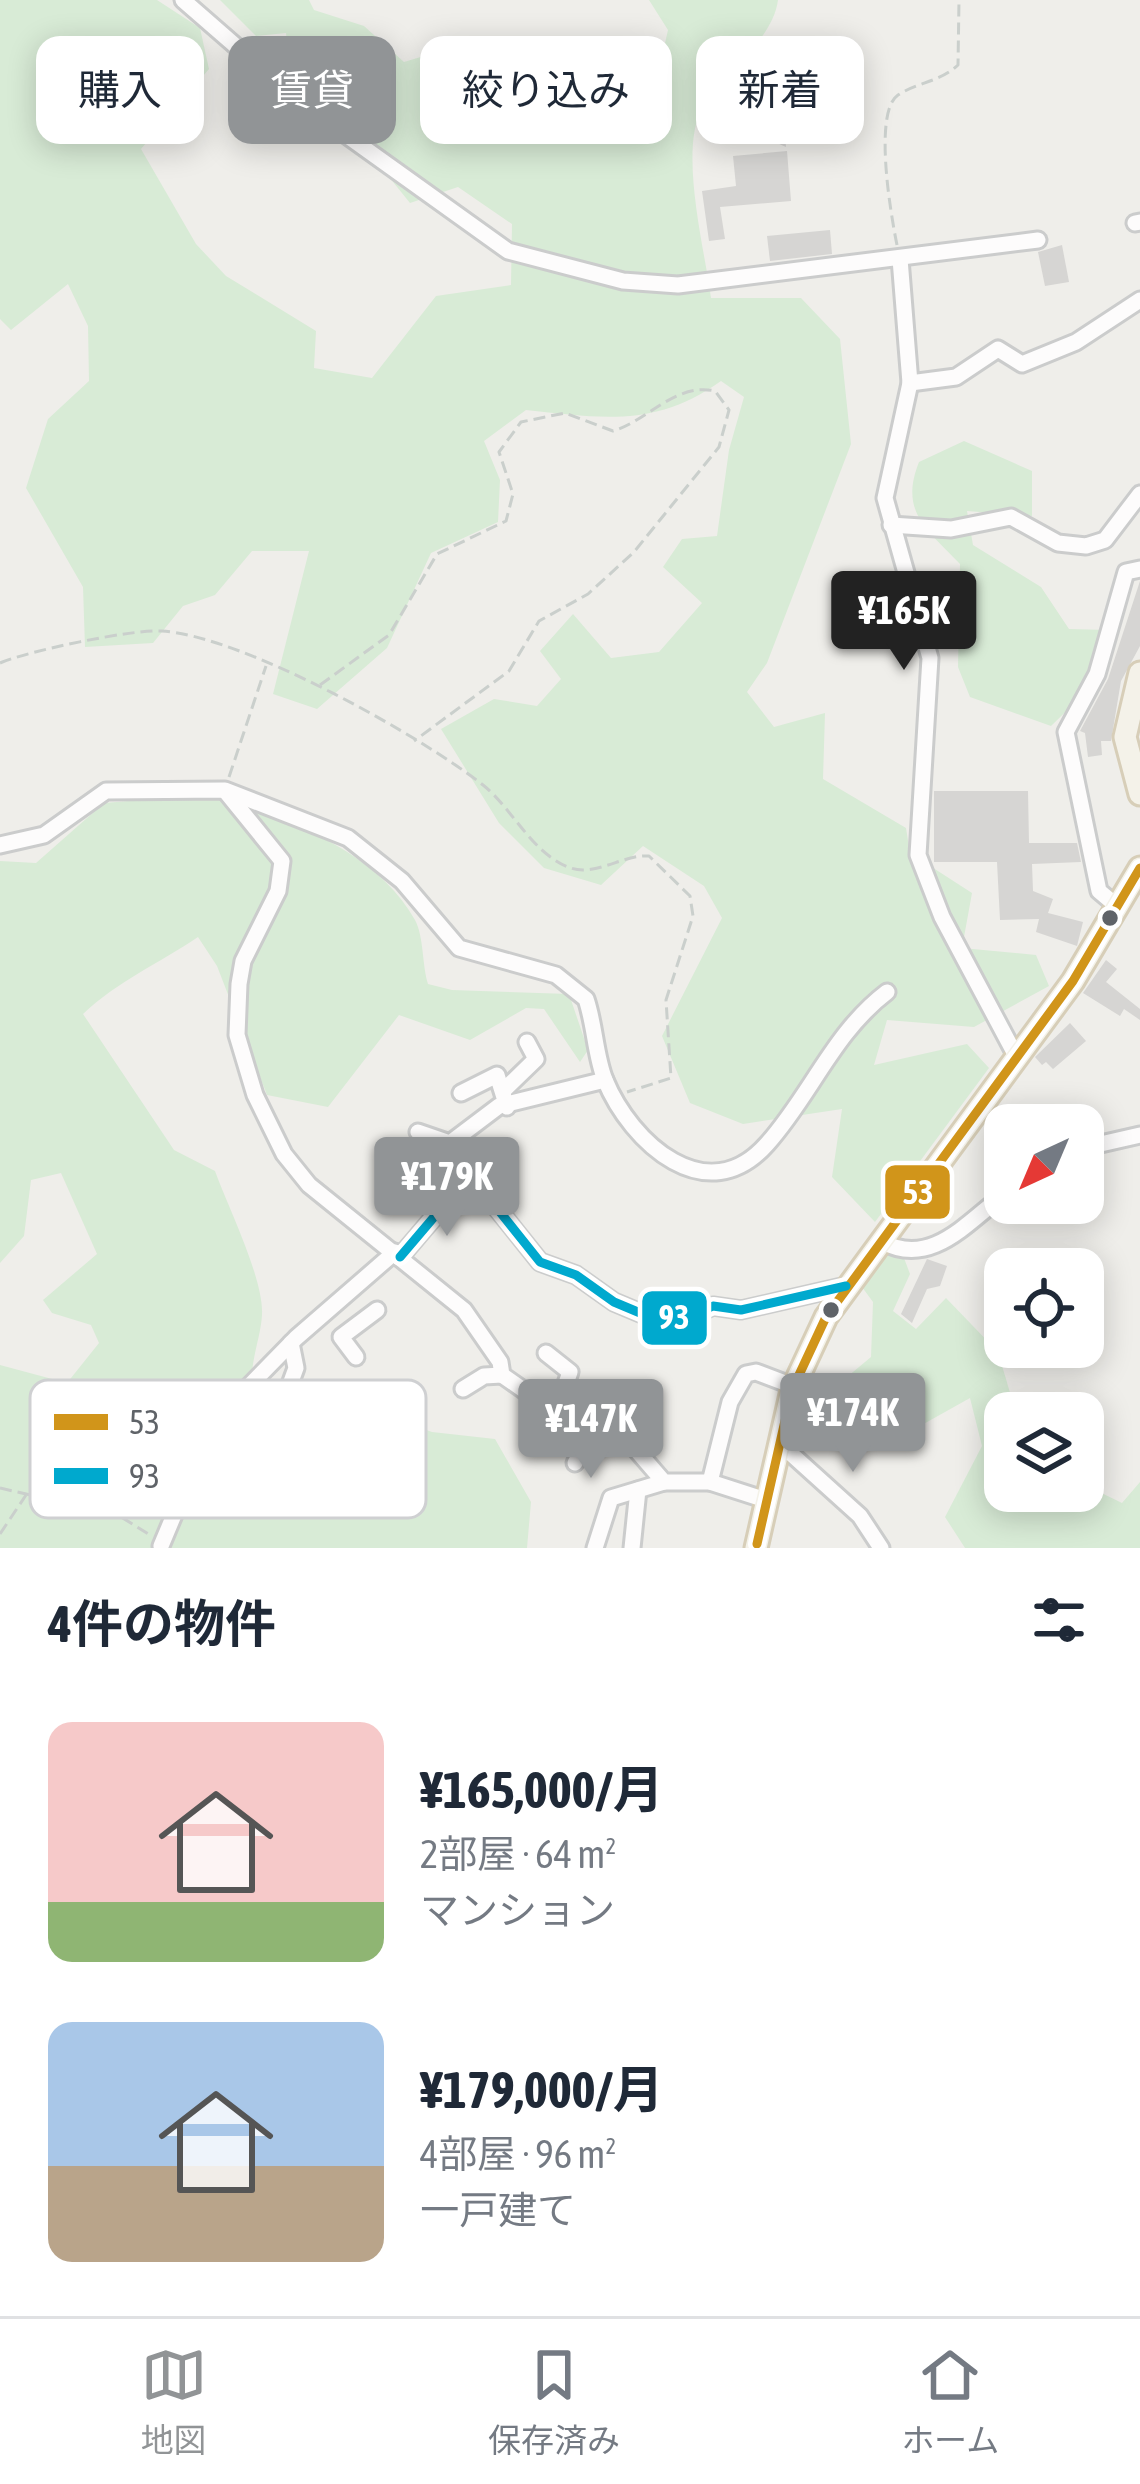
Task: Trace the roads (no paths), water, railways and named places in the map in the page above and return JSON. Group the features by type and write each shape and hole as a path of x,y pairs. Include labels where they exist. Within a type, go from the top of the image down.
{"main road":[{"path":"1140,673 1125,737 1140,794"},
{"path":"756,1548 793,1386 846,1286 1016,1055 1140,868"}],"street":[{"path":"183,0 300,102 526,259 623,281 678,285 1038,240"},
{"path":"900,259 910,382 885,498 930,658 918,855 942,917 1016,1055"},
{"path":"910,382 956,377 998,349 1022,364 1076,343 1109,316 1140,300"},
{"path":"891,525 950,529 1011,517 1058,543 1086,546 1106,540 1140,494"},
{"path":"1118,907 1099,892 1066,732 1097,674 1126,572 1140,569"},
{"path":"0,845 44,835 106,791 225,790 348,838 402,881 459,948 568,980 586,999 609,1088 676,1168 698,1172 746,1162 770,1141 832,1048 887,992"},
{"path":"225,790 282,861 278,891 243,961 237,1035 241,1059 284,1154 309,1185 464,1310 500,1362 502,1375"},
{"path":"418,1132 450,1143 506,1098 536,1059 527,1042"},
{"path":"460,1094 496,1075 506,1098"},
{"path":"506,1098 609,1088"},
{"path":"1104,1143 1140,1135"},
{"path":"255,1380 340,1300 398,1255 463,1183 484,1192 540,1262 576,1275 614,1302 645,1315 685,1318 713,1306 741,1310 846,1286"},
{"path":"880,1241 893,1248 942,1247 984,1212"},
{"path":"340,1300 358,1324"},
{"path":"356,1357 340,1337 377,1310"},
{"path":"290,1380 296,1354 291,1343"},
{"path":"556,1355 570,1372 557,1409"},
{"path":"710,1482 730,1402 746,1374 756,1372 793,1386"},
{"path":"463,1390 484,1376 502,1375 557,1409 602,1414 622,1429 664,1482"},
{"path":"574,1463 602,1414"},
{"path":"778,1442 860,1516 881,1548"},
{"path":"595,1548 611,1498 664,1482 710,1482 766,1501"},
{"path":"632,1548 638,1490"},
{"path":"160,1546 172,1518"}]}
